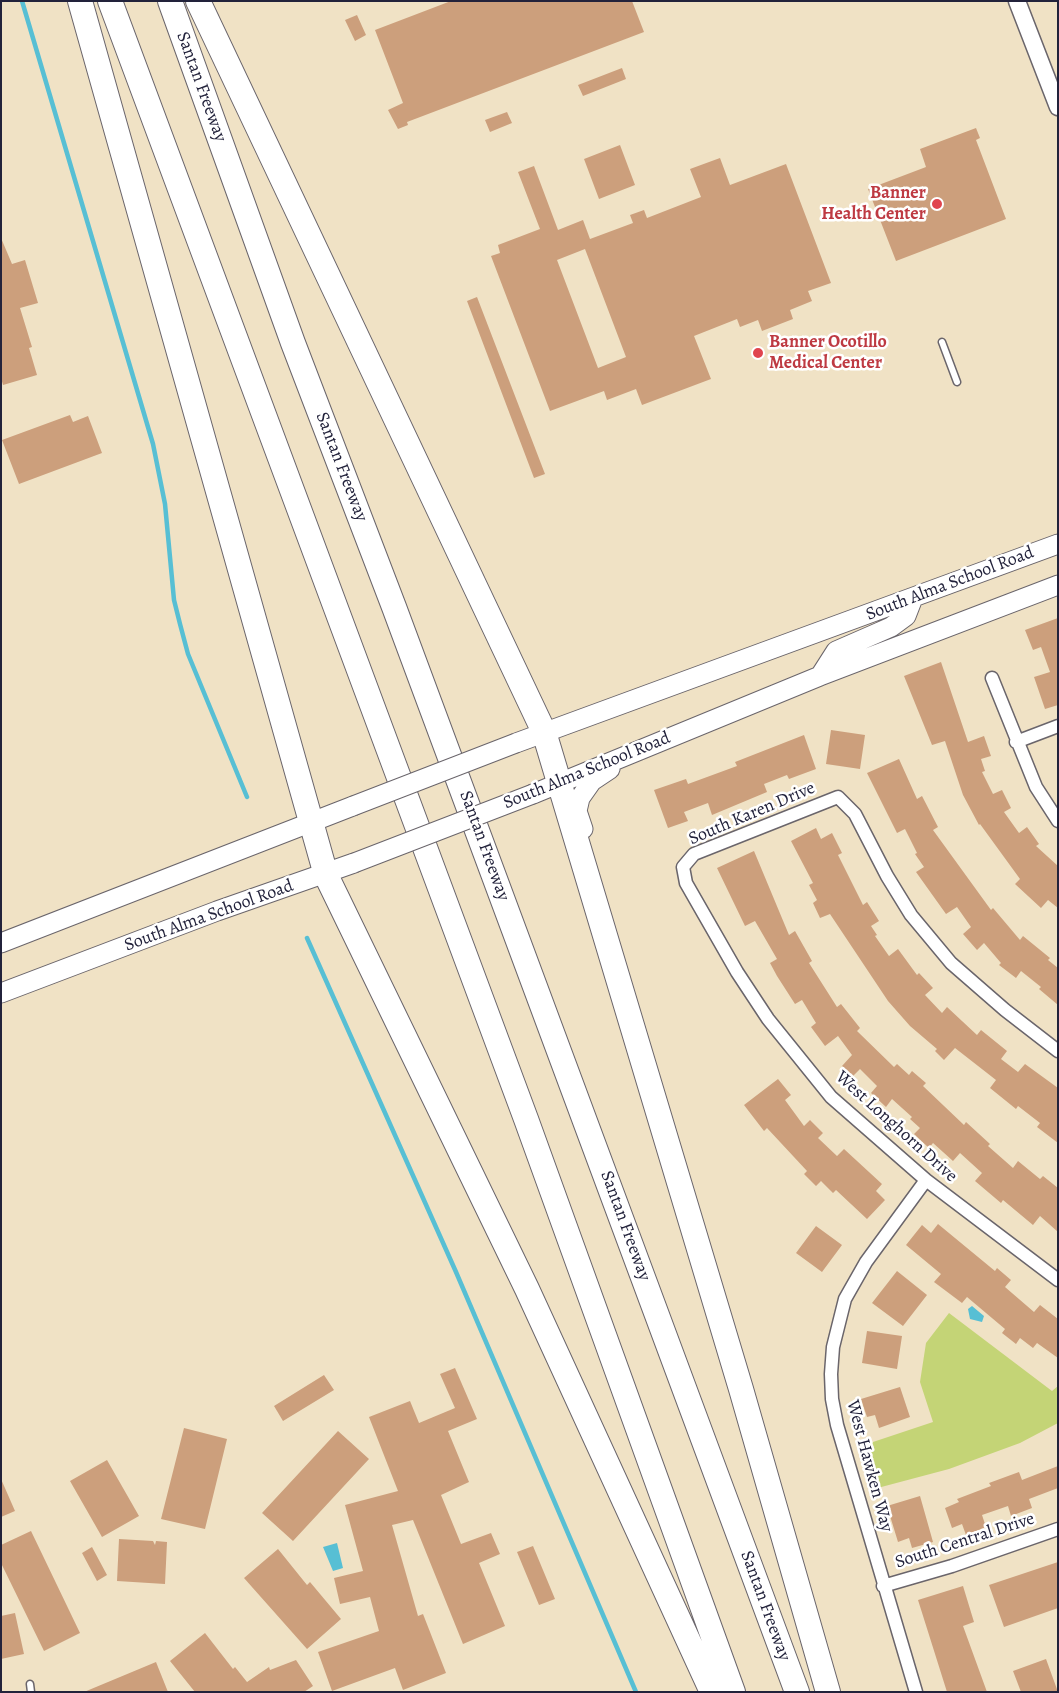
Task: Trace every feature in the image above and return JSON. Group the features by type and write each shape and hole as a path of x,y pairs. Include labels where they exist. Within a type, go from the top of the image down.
{"highway":[{"path":"80,1 309,822 326,875 527,1289 712,1692"},
{"path":"110,1 526,1119 733,1692"},
{"name":"Santan Freeway","path":"170,1 293,343 398,616 797,1692"},
{"path":"198,1 544,732 828,1692"}],"main road":[{"name":"South Alma School Road","path":"1,943 544,732 1058,544"},
{"name":"South Alma School Road","path":"1,993 217,912 326,875 533,794 820,676 1058,585"},
{"path":"820,676 836,651 891,627 906,616 913,598"},
{"path":"633,753 592,782 580,798 577,811 639,1021 643,1062"}],"street":[{"path":"1017,1 1058,107"},
{"path":"992,678 1016,742 1036,786 1058,821"},
{"path":"1016,742 1058,726"},
{"name":"South Karen Drive","path":"683,867 694,854 838,797 855,814 887,876 911,915 951,963 1005,1010 1058,1051"},
{"name":"West Longhorn Drive","path":"683,867 686,883 737,972 768,1019 831,1097 926,1180 1058,1280"},
{"name":"West Hawken Way","path":"916,1692 883,1586 836,1416 831,1374 833,1347 845,1299 866,1262 926,1180"},
{"name":"South Central Drive","path":"883,1586 952,1566 1058,1529"}],"lane":[{"path":"942,342 957,382"},
{"path":"30,1684 31,1692"}],"green space":[{"path":"949,1313 1052,1391 1058,1386 1058,1423 1020,1443 949,1469 870,1490 861,1446 933,1422 920,1382 926,1343"}],"water":[{"path":"972,1306 984,1316 982,1322 970,1319 968,1309"},
{"path":"337,1543 343,1568 333,1571 323,1547"}],"building":[{"path":"451,1 632,1 644,32 407,122 408,125 398,129 388,110 403,103 375,30"},
{"path":"357,15 366,35 355,41 345,20"},
{"path":"622,68 626,79 583,96 578,85"},
{"path":"507,112 512,123 490,132 485,120"},
{"name":"Banner Health Center","path":"976,128 980,138 976,140 1006,219 896,261 868,189 926,167 920,149"},
{"path":"620,145 635,185 599,199 584,159"},
{"path":"720,158 730,185 786,164 831,283 808,291 812,301 790,310 793,319 762,331 758,320 740,327 737,319 694,336 711,379 642,405 636,389 607,400 604,391 550,411 491,256 500,253 498,245 540,229 518,172 534,166 558,230 583,220 590,239 633,223 630,215 644,210 647,218 701,197 690,169","holes":["585,249 626,357 598,368 557,260"]},
{"path":"1,238 12,264 25,260 38,303 20,308 32,347 29,348 37,375 3,385 1,378"},
{"path":"477,297 545,474 534,478 467,301"},
{"path":"70,415 73,422 88,416 102,453 19,484 2,440"},
{"path":"1058,618 1058,705 1045,709 1034,677 1050,672 1041,647 1033,650 1025,630"},
{"path":"941,662 968,742 984,736 991,756 981,759 985,771 982,772 993,794 1002,790 1011,808 1004,812 1019,833 1027,827 1039,844 1036,846 1058,866 1058,908 1048,900 1041,908 1015,884 1020,879 979,825 963,795 945,741 932,745 904,676"},
{"path":"831,730 865,735 860,769 826,764"},
{"path":"804,735 816,769 789,779 787,775 764,784 767,792 712,815 708,803 684,812 688,821 668,828 654,790 686,779 688,784 737,766 735,762"},
{"path":"899,759 917,799 922,796 938,827 933,830 991,910 993,908 1020,940 1023,936 1050,958 1048,960 1058,968 1058,1005 1039,989 1041,987 1021,971 1016,978 999,965 1001,963 984,943 977,950 963,934 971,927 957,907 946,914 916,872 924,867 915,854 917,853 905,829 897,833 867,773"},
{"path":"816,828 821,839 832,833 842,853 838,855 863,905 867,902 879,921 871,926 877,935 875,936 889,956 898,949 917,975 919,973 933,988 925,995 942,1013 947,1007 977,1035 981,1030 1007,1051 1001,1059 1018,1072 1025,1064 1058,1088 1058,1143 1037,1127 1040,1123 1018,1106 1016,1109 990,1088 996,1080 955,1048 944,1060 935,1051 937,1049 910,1026 888,1001 830,914 820,918 813,903 817,900 809,885 813,883 791,841"},
{"path":"754,851 789,935 795,931 812,961 809,963 837,1007 841,1004 860,1028 857,1031 894,1067 897,1064 909,1075 912,1071 926,1083 923,1086 964,1125 966,1122 990,1144 988,1146 1013,1168 1018,1161 1040,1179 1043,1176 1058,1188 1058,1232 1040,1216 1033,1225 1003,1200 1001,1203 975,1181 982,1173 960,1153 953,1161 933,1143 929,1148 914,1134 920,1128 910,1119 912,1117 892,1099 886,1107 871,1093 877,1086 860,1069 853,1076 842,1066 852,1055 838,1036 825,1046 811,1027 816,1023 802,1000 795,1004 777,976 770,963 777,959 755,921 745,926 717,868"},
{"path":"778,1079 791,1095 785,1100 804,1126 810,1120 823,1133 818,1138 837,1156 844,1149 882,1184 876,1191 885,1200 867,1219 836,1190 833,1193 821,1181 816,1186 804,1174 807,1171 767,1128 764,1131 744,1105"},
{"path":"938,1224 995,1271 997,1268 1011,1280 1005,1287 1034,1312 1040,1305 1058,1319 1058,1358 1037,1343 1033,1348 1020,1338 1016,1344 1002,1333 1005,1329 967,1297 962,1303 934,1282 941,1274 906,1245 922,1225 931,1233"},
{"path":"816,1226 842,1245 822,1272 796,1253"},
{"path":"897,1271 927,1295 903,1326 872,1303"},
{"path":"867,1331 902,1336 897,1369 862,1363"},
{"path":"455,1368 477,1419 448,1431 469,1482 441,1495 461,1544 491,1533 500,1554 479,1563 505,1626 463,1644 413,1520 392,1525 418,1616 423,1614 446,1673 403,1690 395,1668 332,1691 318,1652 379,1631 370,1597 340,1604 334,1578 363,1571 345,1505 398,1491 369,1417 410,1401 419,1423 455,1408 440,1374"},
{"path":"324,1375 334,1390 283,1421 274,1406"},
{"path":"900,1387 910,1417 879,1428 875,1415 867,1417 861,1399"},
{"path":"184,1428 227,1439 205,1529 161,1519"},
{"path":"338,1431 369,1459 293,1541 262,1513"},
{"path":"107,1460 139,1516 102,1537 70,1481"},
{"path":"1058,1466 1058,1488 1029,1499 1032,1508 1011,1516 1008,1506 982,1515 986,1527 966,1535 962,1524 952,1528 945,1508 959,1502 957,1499 991,1486 989,1483 1019,1472 1022,1480"},
{"path":"1,1479 15,1511 1,1517"},
{"path":"920,1496 933,1542 912,1548 909,1538 898,1542 887,1506"},
{"path":"31,1531 80,1633 44,1651 1,1563 1,1545"},
{"path":"119,1539 153,1541 155,1545 156,1541 167,1542 165,1584 117,1581"},
{"path":"533,1546 555,1599 539,1605 517,1552"},
{"path":"92,1547 107,1575 97,1581 82,1553"},
{"path":"278,1549 307,1585 310,1582 341,1619 307,1649 244,1578"},
{"path":"1058,1562 1058,1608 1004,1627 989,1585"},
{"path":"963,1586 974,1622 963,1626 987,1692 947,1692 918,1600"},
{"path":"15,1613 24,1654 1,1659 1,1616"},
{"path":"205,1633 233,1669 235,1667 247,1682 269,1667 270,1670 296,1660 313,1686 304,1692 195,1692 170,1661"},
{"path":"1046,1659 1058,1692 1021,1692 1013,1671"},
{"path":"156,1662 168,1692 84,1692"}],"waterway":[{"path":"22,1 153,444 165,504 174,600 188,654 247,797"},
{"path":"307,938 456,1272 636,1692"}],"place":[{"name":"Banner Health Center","path":"937,204"},
{"name":"Banner Ocotillo Medical Center","path":"758,353"}]}
